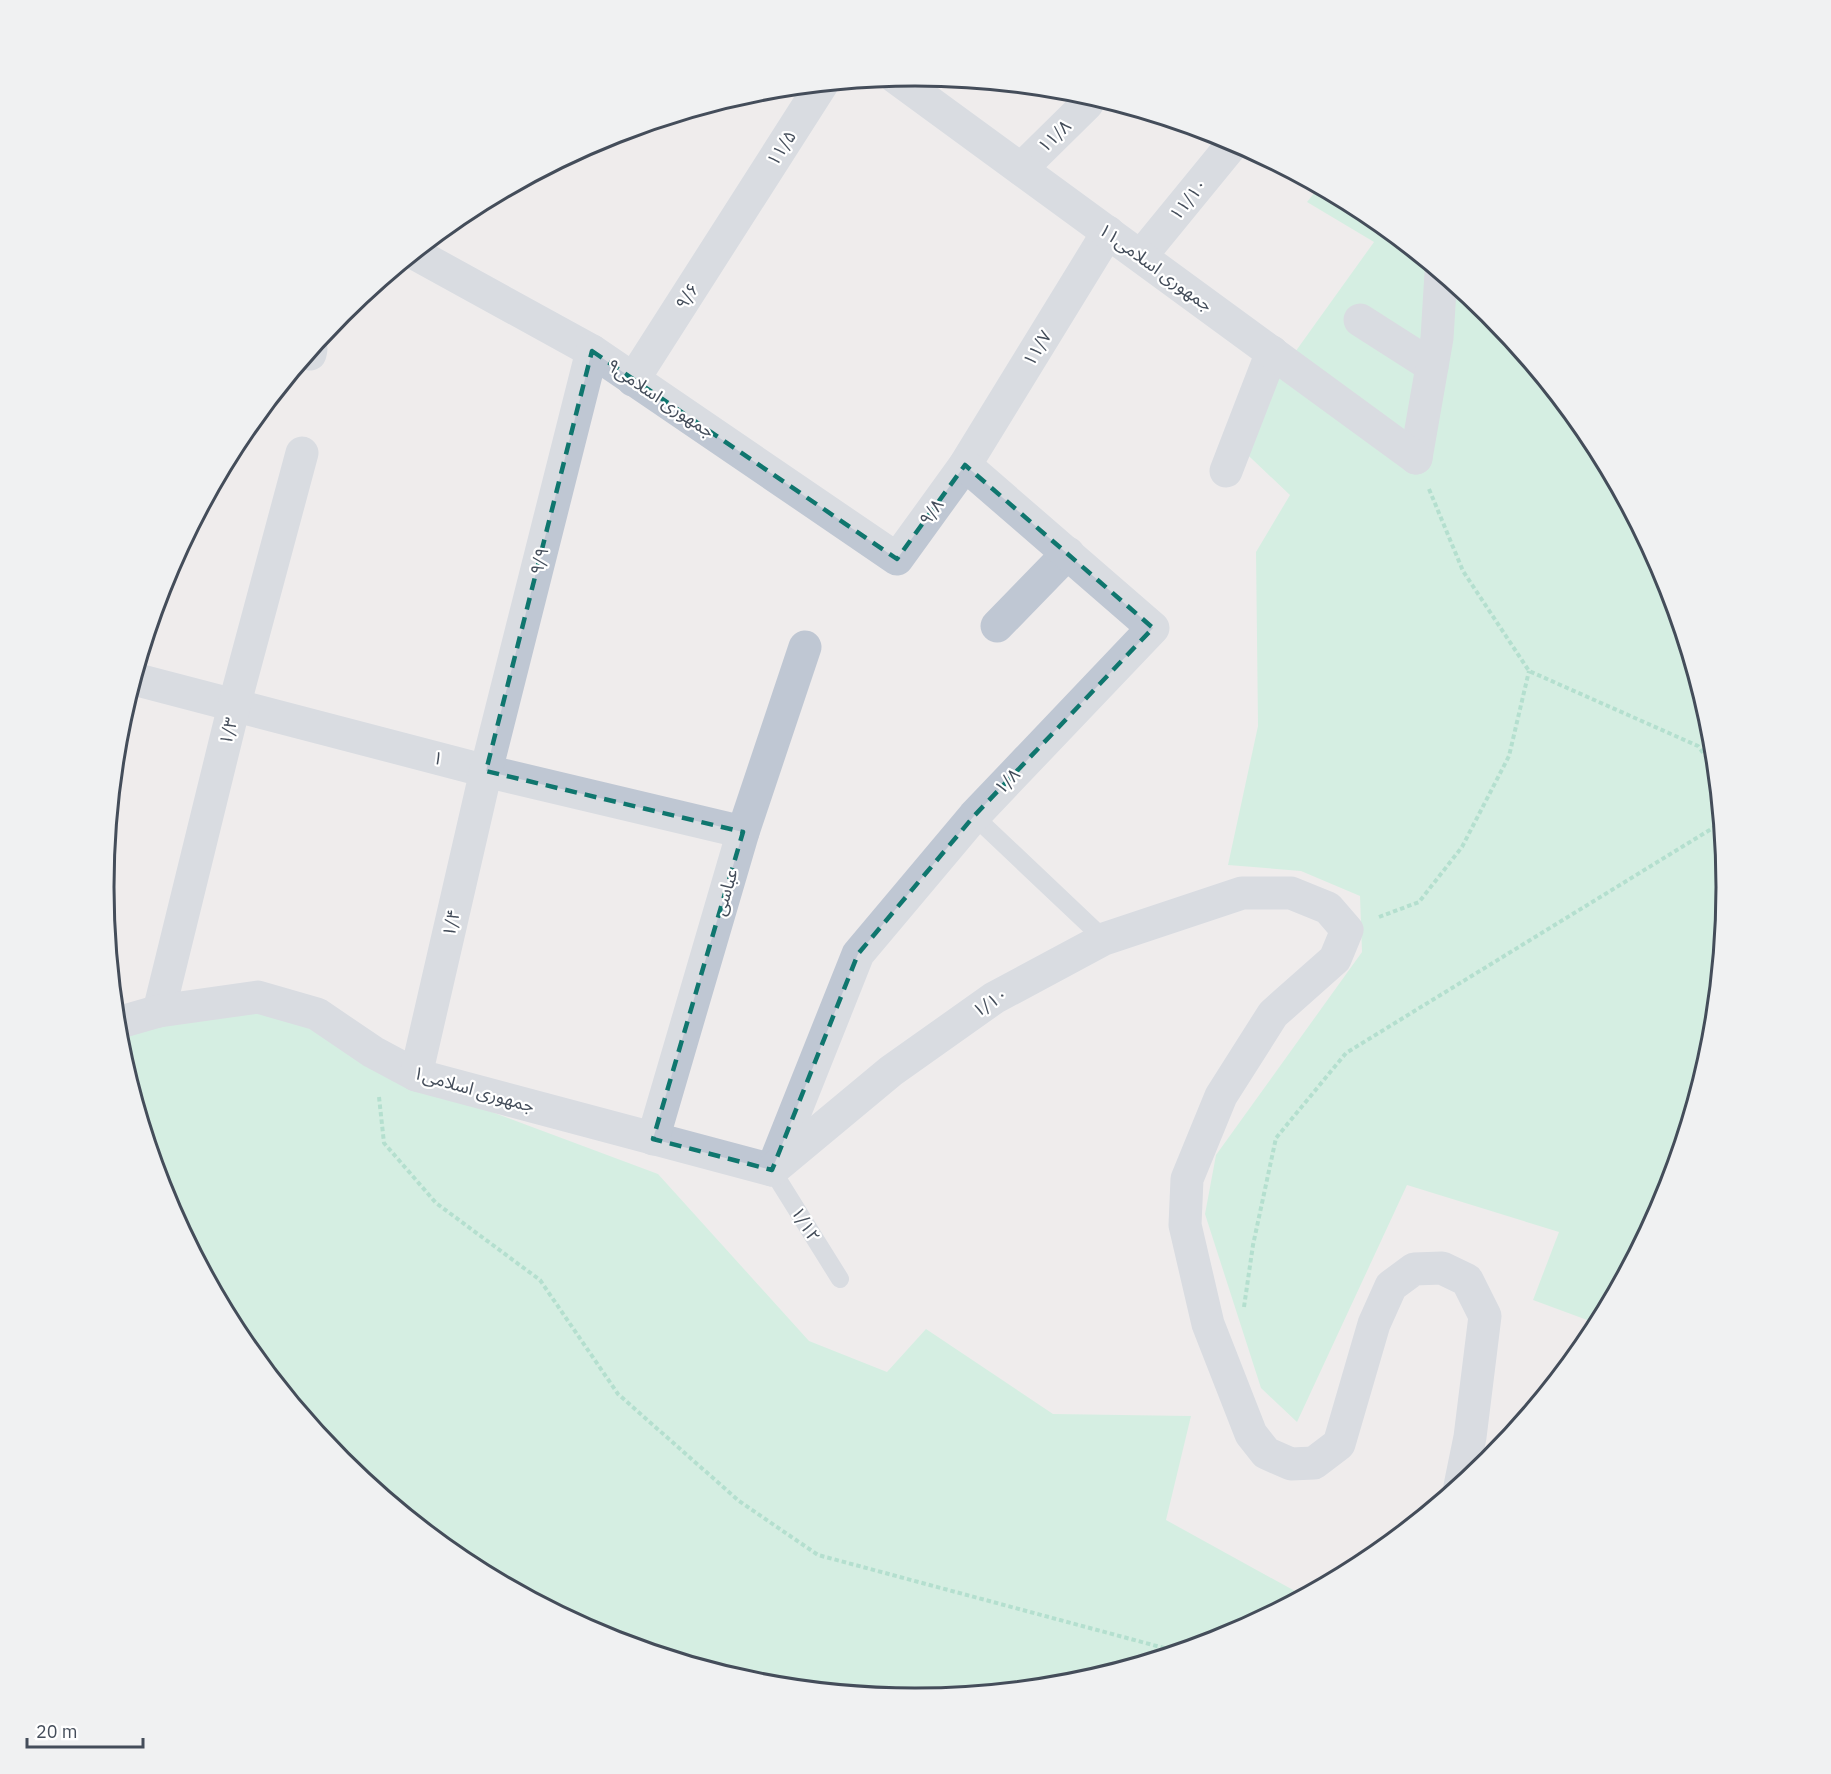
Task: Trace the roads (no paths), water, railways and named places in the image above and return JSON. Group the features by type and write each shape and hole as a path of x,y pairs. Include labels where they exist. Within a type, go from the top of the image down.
{"street":[{"name":"جمهوری اسلامی۱۱","path":"908,86 1416,458 1432,366"},
{"name":"۱۱/۵","path":"741,212 817,91"},
{"name":"۱۱/۸","path":"1021,168 1087,104"},
{"name":"۱۱/۱۰","path":"1141,256 1228,150"},
{"name":"۹/۶","path":"633,380 741,212"},
{"name":"۱۱/۷","path":"965,465 1108,232"},
{"name":"جمهوری اسلامی۹","path":"421,257 592,351 897,559"},
{"path":"1360,320 1432,366 1437,338 1440,281"},
{"name":"۹/۹","path":"486,771 592,351"},
{"path":"1226,471 1272,352"},
{"name":"۱/۳","path":"159,1011 234,706 302,453"},
{"name":"۱/۸","path":"772,1170 858,954 974,816 1153,628 965,465"},
{"name":"۹/۸","path":"897,559 965,465"},
{"path":"997,626 1068,553"},
{"name":"عباسی","path":"653,1139 742,832 806,647"},
{"name":"۱","path":"141,681 486,771 742,832"},
{"name":"۱/۴","path":"416,1075 486,771"},
{"name":"۱/۱۰","path":"772,1170 891,1071 994,998 1104,939 1242,893 1291,893 1328,908 1347,930 1335,959 1273,1014 1221,1096 1187,1179 1185,1225 1208,1324 1251,1434 1266,1453 1291,1464 1314,1463 1339,1444 1374,1324 1391,1287 1414,1269 1442,1268 1467,1280 1485,1316 1470,1437 1463,1472"},
{"name":"جمهوری اسلامی۱","path":"125,1021 159,1011 258,997 317,1014 373,1052 416,1075 772,1170"}],"lane":[{"path":"974,816 1104,939"},
{"name":"۱/۱۲","path":"772,1170 840,1279"}]}
